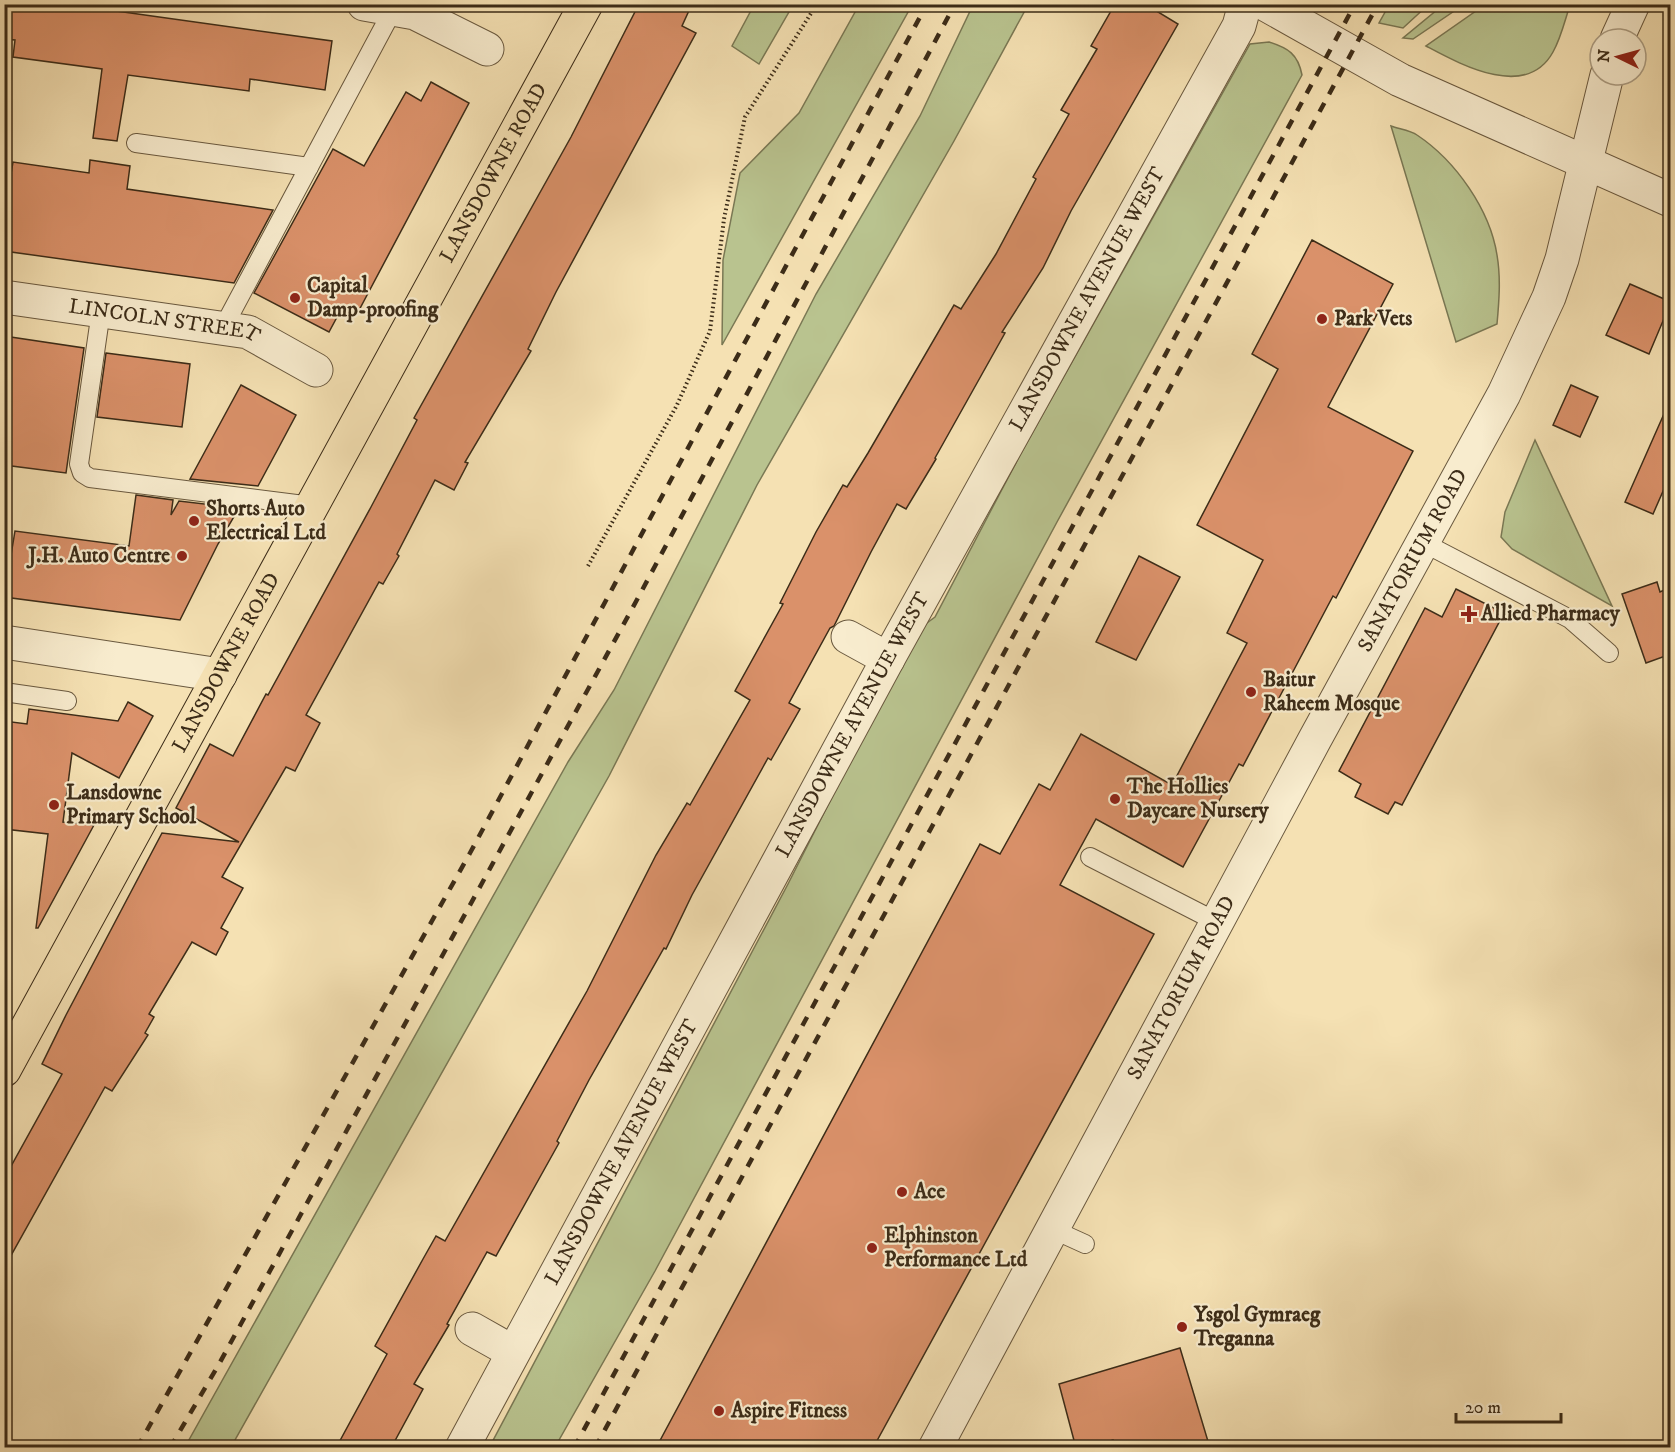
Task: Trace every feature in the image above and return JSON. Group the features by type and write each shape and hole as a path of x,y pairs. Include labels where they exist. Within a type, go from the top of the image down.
{"main road":[{"name":"LANSDOWNE ROAD","path":"4,1070 586,4"}],"street":[{"name":"LANSDOWNE AVENUE WEST","path":"462,1448 888,659 1233,37 1245,4"},
{"path":"1265,4 1400,80 1584,164 1671,200"},
{"path":"1622,27 1633,4"},
{"path":"385,6 416,13 488,49"},
{"name":"SANATORIUM ROAD","path":"936,1448 1217,922 1504,394 1549,297 1562,259 1604,87"},
{"name":"LINCOLN STREET","path":"4,297 224,326 249,332 316,370"},
{"path":"848,637 888,659"},
{"path":"4,642 220,675"},
{"path":"472,1329 513,1352"}],"lane":[{"path":"224,326 309,167 385,6"},
{"path":"136,143 309,167"},
{"path":"101,311 79,464 82,473 90,478 312,506"},
{"path":"1422,542 1570,619 1609,653"},
{"path":"4,692 67,701"},
{"path":"1090,857 1217,922"},
{"path":"1052,1229 1085,1244"}],"path":[{"path":"588,566 677,405 710,331 724,219 744,117 817,4"}],"green space":[{"path":"1486,4 1570,5 1553,52 1541,67 1527,74 1510,76 1492,74 1474,69 1426,46"},
{"path":"754,5 793,5 759,64 732,46"},
{"path":"859,5 912,5 722,345 723,260 740,173 799,113"},
{"path":"973,5 1028,5 954,141 757,485 609,776 231,1447 185,1447 568,762 614,690 816,294 920,116"},
{"path":"1389,5 1428,5 1403,28 1379,23"},
{"path":"1443,5 1463,5 1413,39 1403,38"},
{"path":"1269,42 1282,47 1295,57 1302,75 1057,522 655,1271 555,1447 489,1448 788,884 916,631 935,617 1020,455 1250,44"},
{"path":"1391,126 1414,133 1445,158 1479,204 1493,238 1499,272 1497,324 1456,342"},
{"path":"1535,440 1612,606 1512,549 1501,537 1505,512"}],"building":[{"path":"4,4 66,4 332,41 325,90 250,79 249,91 128,75 117,141 93,138 102,69 13,57 15,40 4,39"},
{"path":"639,4 692,4 682,26 696,33 556,292 528,349 531,351 465,462 468,463 454,490 435,480 397,554 399,556 383,584 379,582 306,715 320,723 295,771 286,767 222,877 243,888 221,928 228,932 216,955 192,942 149,1014 154,1017 145,1033 148,1035 112,1091 105,1087 4,1268 4,1179 62,1074 42,1064 66,1015 162,833 239,842 176,808 210,744 233,756 371,507 417,420 414,418 571,137"},
{"path":"1115,4 1145,4 1178,24 1071,211 1043,268 1002,332 1005,333 936,459 906,509 897,504 834,626 830,628 789,703 800,709 771,760 768,758 692,895 666,949 664,948 589,1080 557,1141 559,1143 496,1256 487,1252 447,1324 449,1325 414,1384 423,1389 391,1448 336,1448 387,1354 375,1346 436,1236 445,1241 587,991 656,855 687,803 690,805 750,700 735,691 783,604 780,603 816,532 843,485 847,487 868,453 954,305 961,309 996,254 1036,179 1033,177 1069,114 1061,110 1097,49 1091,46"},
{"path":"431,82 469,103 357,314 343,306 329,332 254,293 333,149 364,166 406,92 421,101"},
{"path":"90,160 130,166 127,189 273,210 234,283 4,251 4,216 13,162 89,173"},
{"path":"1312,240 1393,284 1328,407 1413,451 1336,598 1333,596 1243,766 1239,764 1183,867 1096,819 1060,885 1154,934 873,1448 656,1448 980,844 1000,854 1039,784 1050,790 1081,734 1172,785 1247,643 1227,633 1263,560 1197,525 1278,369 1252,354"},
{"path":"1630,284 1671,302 1649,354 1606,335"},
{"path":"4,336 84,348 66,473 4,465"},
{"path":"106,353 190,364 182,427 97,417"},
{"path":"241,385 296,415 258,486 190,479"},
{"path":"1571,385 1598,397 1580,437 1553,425"},
{"path":"1671,398 1671,473 1653,514 1625,502"},
{"path":"136,495 173,500 171,515 179,501 239,508 218,544 180,620 4,597 4,555 11,555 15,531 129,546"},
{"path":"1139,556 1180,577 1136,660 1096,642"},
{"path":"1657,582 1660,592 1671,587 1671,654 1646,663 1622,594"},
{"path":"1456,589 1504,613 1402,805 1395,802 1388,814 1355,797 1361,784 1339,771 1425,608 1442,617"},
{"path":"128,702 153,716 119,778 72,753 63,822 94,825 36,928 48,834 4,829 4,721 27,724 29,709 118,721"},
{"path":"1180,1348 1210,1448 1115,1448 1113,1440 1088,1448 1076,1448 1059,1384"}],"railway":[{"path":"137,1448 470,853 927,4"},
{"path":"170,1448 219,1364 639,596 955,4"},
{"path":"574,1448 1355,4"},
{"path":"595,1448 1378,4"}],"place":[{"name":"Capital Damp-proofing","path":"295,298"},
{"name":"Park Vets","path":"1322,319"},
{"name":"Shorts Auto Electrical Ltd","path":"194,521"},
{"name":"J.H. Auto Centre","path":"182,556"},
{"name":"Allied Pharmacy","path":"1469,614"},
{"name":"Baitur Raheem Mosque","path":"1251,692"},
{"name":"The Hollies Daycare Nursery","path":"1115,799"},
{"name":"Lansdowne Primary School","path":"54,805"},
{"name":"Ace","path":"902,1192"},
{"name":"Elphinston Performance Ltd","path":"872,1248"},
{"name":"Ysgol Gymraeg Treganna","path":"1182,1327"},
{"name":"Aspire Fitness","path":"719,1411"}]}
